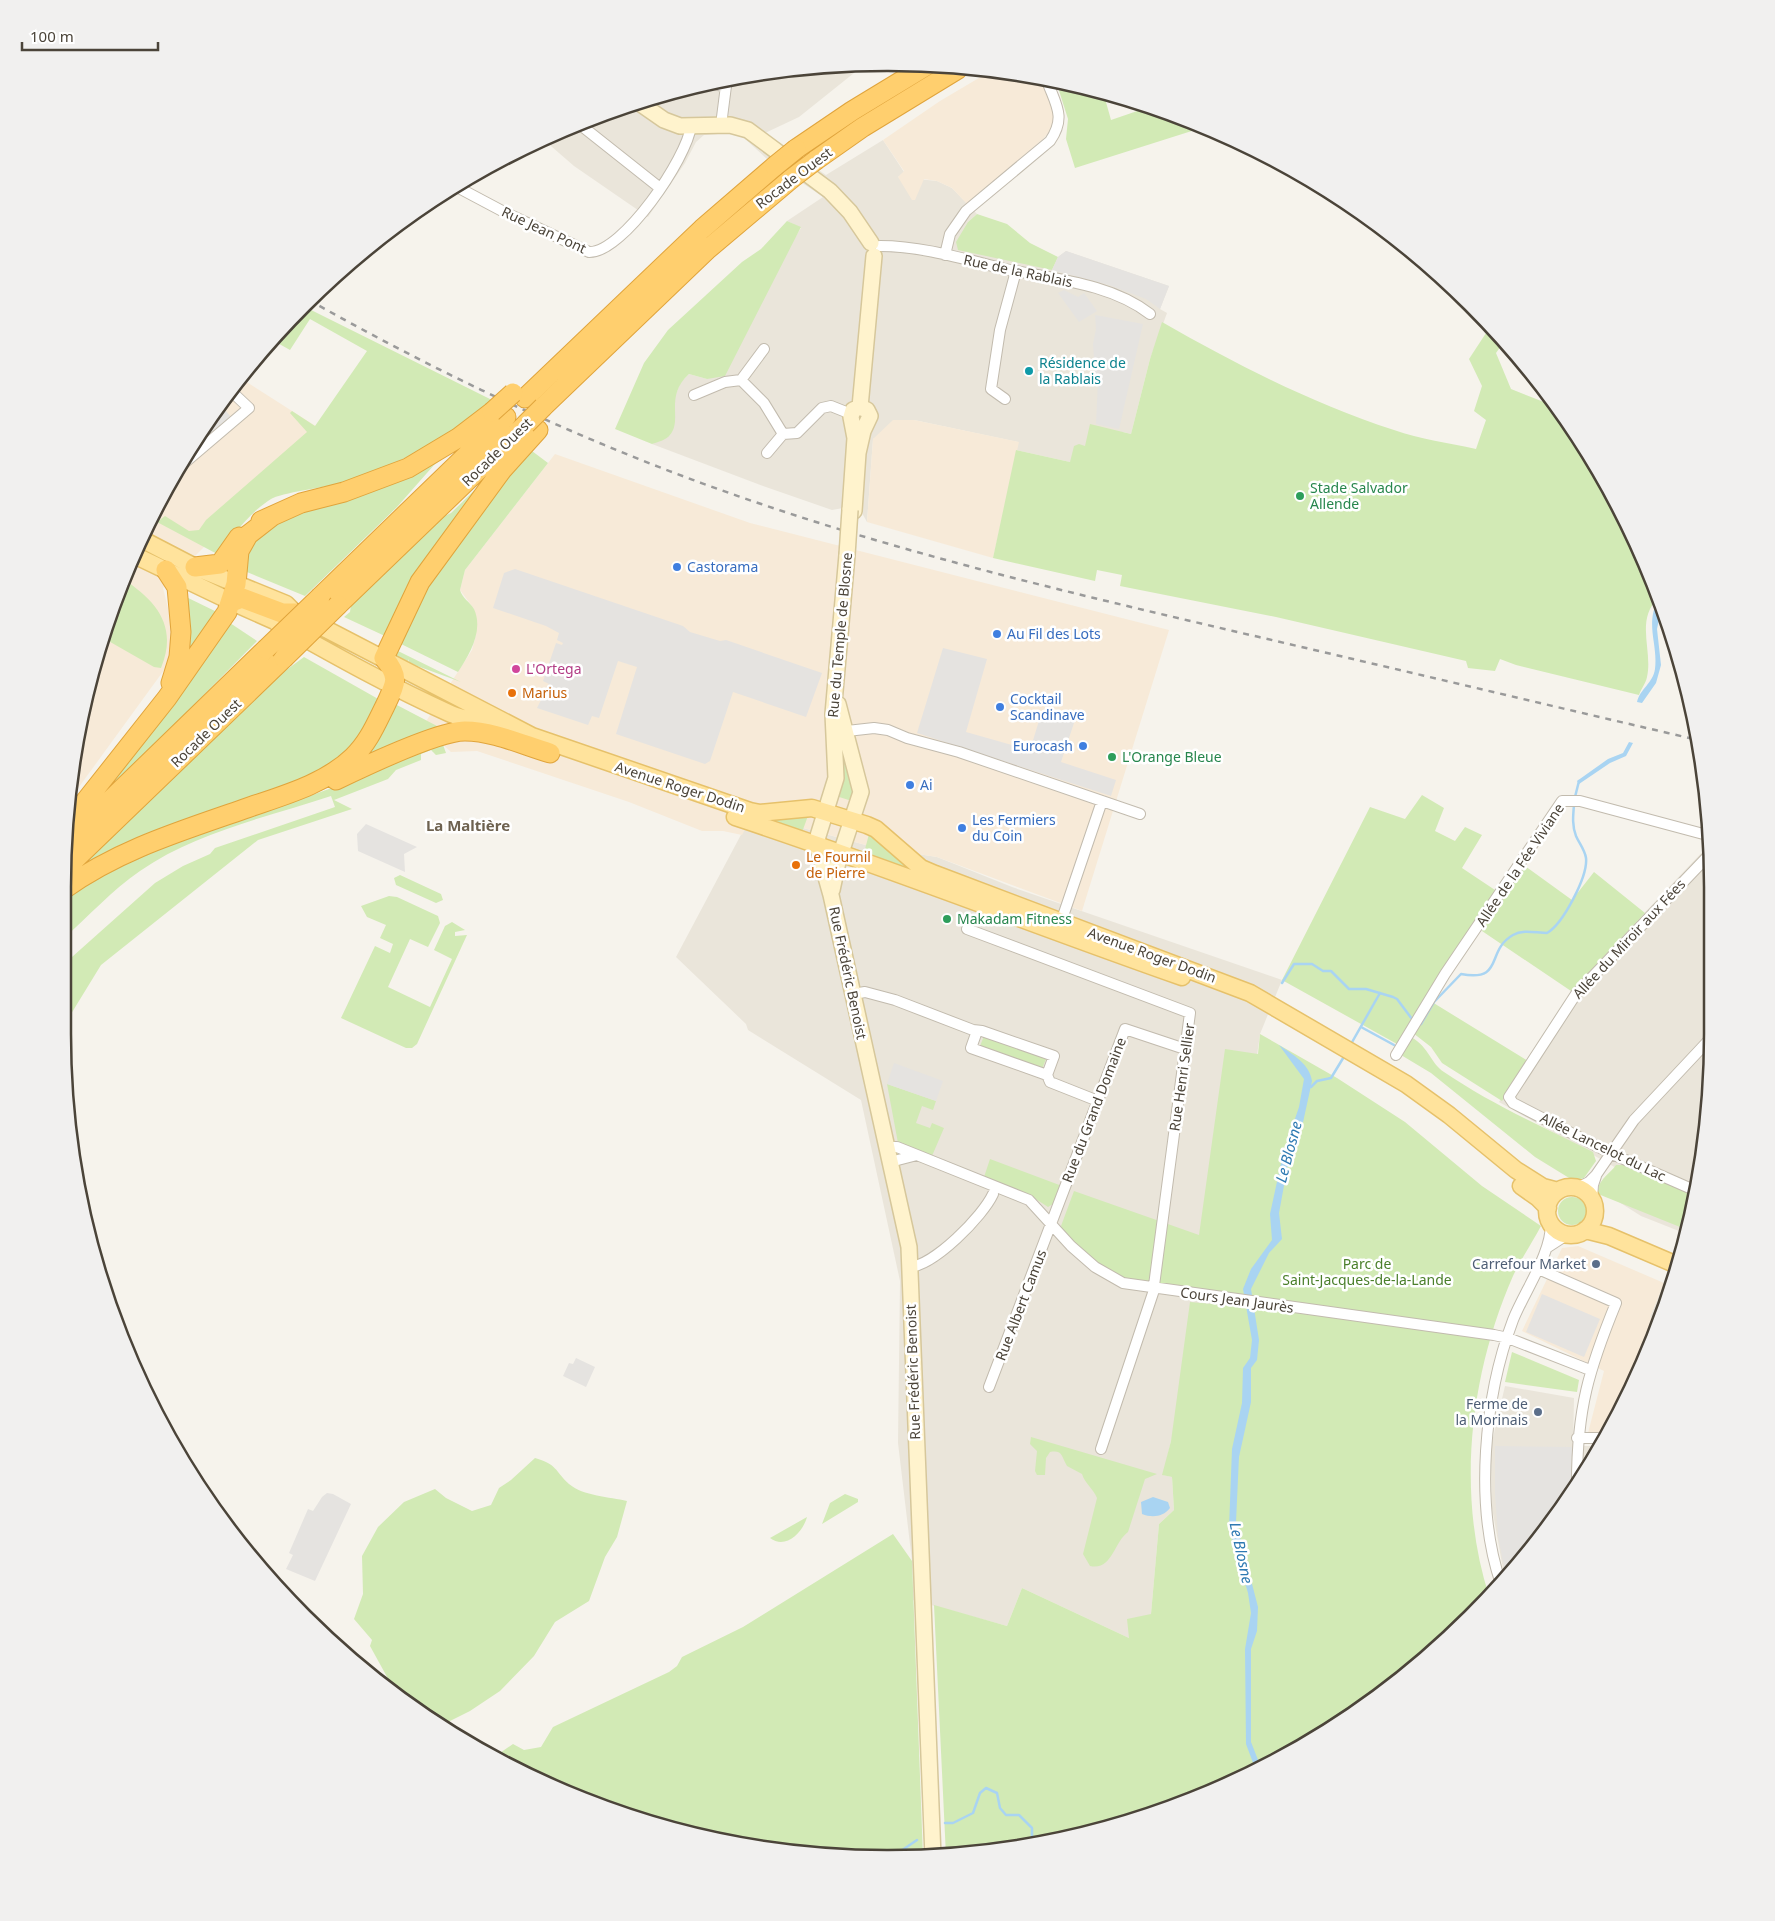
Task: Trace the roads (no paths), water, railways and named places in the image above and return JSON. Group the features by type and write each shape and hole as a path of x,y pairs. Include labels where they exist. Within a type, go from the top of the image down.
{"highway":[{"name":"Rocade Ouest","path":"73,836 320,597 499,414 519,395 547,376 702,229 796,149 860,106 916,72"},
{"name":"Rocade Ouest","path":"72,862 338,605 532,427 583,367 591,363 708,249 791,178 816,160 863,127 951,74"},
{"path":"195,567 220,564 247,527 301,503 344,492 408,468 499,414"},
{"path":"71,884 87,872 132,850 292,792 331,773 357,753 369,736 395,681 392,667 381,663 424,578 532,427"},
{"path":"75,815 167,698 234,593 238,551 248,535 271,517"},
{"path":"166,570 176,587 181,632 179,657 167,698"},
{"path":"234,593 282,614 295,613"},
{"path":"292,792 302,793 454,732 481,733 550,753"}],"main road":[{"path":"647,108 664,120 680,126 722,125 738,126 748,130 818,181 841,201 875,248"},
{"name":"Rue du Temple de Blosne","path":"817,845 836,778 840,731 838,704 848,555 858,453 857,417 875,248"},
{"path":"147,543 195,567 277,623 336,657 440,700 461,697"},
{"path":"141,558 166,570 234,593"},
{"path":"295,613 381,663"},
{"path":"277,623 381,663"},
{"name":"Avenue Roger Dodin","path":"381,663 461,697 532,736 750,811 760,813 812,808 853,820 876,829 921,868 1061,922 1234,985 1372,1070 1429,1100 1516,1170 1543,1187 1558,1191"},
{"name":"Avenue Roger Dodin","path":"395,681 452,714 492,724 550,753 842,853 1066,937 1207,986 1309,1032"},
{"name":"Rue du Temple de Blosne","path":"840,731 861,792 842,853"},
{"name":"Rue Frédéric Benoist","path":"817,845 831,895 907,1232 933,1848"},
{"name":"Rue Frédéric Benoist","path":"831,895 834,877 842,853"},
{"name":"Avenue Roger Dodin","path":"1372,1070 1488,1162 1538,1198 1549,1215"},
{"path":"1671,1262 1604,1234 1585,1230 1568,1234 1558,1230 1549,1215 1551,1198 1558,1191 1567,1187 1577,1188 1586,1192 1594,1205 1613,1226 1674,1252"},
{"path":"1585,1230 1592,1223 1594,1205"}],"street":[{"path":"722,125 726,88"},
{"path":"945,255 950,234 966,211 1050,141 1058,128 1060,116 1050,88"},
{"name":"Rue Jean Pont","path":"464,191 506,213 589,252 600,251 639,218 648,206 686,144 691,126"},
{"path":"586,129 660,188"},
{"name":"Rue de la Rablais","path":"875,248 945,255 1064,280 1138,304 1150,314"},
{"path":"1005,399 991,389 1000,330 1016,271"},
{"path":"694,394 725,382 741,380 764,349"},
{"path":"741,380 764,404 783,434"},
{"path":"198,451 249,408 236,396"},
{"path":"767,453 783,434 797,433 822,408 831,406 857,417"},
{"name":"Rue du Temple de Blosne","path":"840,731 874,728 888,730 907,738 959,752 1140,814"},
{"name":"Allée de la Fée Viviane","path":"1396,1055 1446,974 1554,810 1562,801 1575,800 1702,834"},
{"path":"1061,922 1102,801"},
{"name":"Allée du Miroir aux Fées","path":"1512,1103 1510,1094 1572,999 1703,861"},
{"name":"Rue Henri Sellier","path":"967,929 1190,1013 1154,1289 1101,1449"},
{"path":"853,994 865,992 888,1000 895,1000 977,1031 1054,1056 1047,1075 1050,1082 1098,1100"},
{"name":"Rue du Grand Domaine","path":"1052,1223 1125,1029 1186,1049"},
{"path":"977,1031 971,1048 1047,1075"},
{"path":"1577,1188 1589,1182 1596,1175 1634,1120 1704,1046"},
{"name":"Allée Lancelot du Lac","path":"1512,1103 1612,1154 1689,1188"},
{"name":"Cours Jean Jaurès","path":"889,1154 897,1146 1014,1192 1029,1200 1071,1246 1095,1268 1123,1283 1154,1289 1508,1338 1590,1370"},
{"path":"889,1154 917,1155"},
{"path":"1594,1205 1593,1185 1596,1175"},
{"path":"909,1267 928,1262 982,1214 993,1194"},
{"path":"1548,1247 1549,1215"},
{"name":"Rue Albert Camus","path":"989,1387 1052,1223"},
{"path":"1500,1573 1487,1501 1487,1452 1493,1392 1502,1354 1513,1321 1536,1268 1548,1247 1568,1234"},
{"path":"1536,1268 1616,1303 1590,1370 1577,1438 1576,1471"},
{"path":"1577,1438 1596,1438"}],"water":[{"path":"1654,609 1659,621 1657,629 1661,665 1656,683 1642,703 1637,702 1652,678 1655,669 1652,626"},
{"path":"1629,742 1633,743 1626,756 1610,763 1579,784 1577,781 1608,759 1623,753"},
{"path":"1279,1045 1295,1056 1308,1069 1312,1081 1302,1127 1289,1158 1279,1213 1282,1239 1269,1253 1251,1289 1259,1340 1257,1360 1251,1368 1251,1402 1239,1457 1236,1522 1258,1607 1257,1631 1251,1649 1251,1742 1258,1761 1253,1764 1246,1744 1245,1649 1251,1613 1248,1593 1229,1528 1232,1449 1242,1403 1243,1368 1250,1358 1252,1340 1243,1289 1251,1269 1272,1240 1270,1214 1283,1154 1299,1107 1304,1079"},
{"path":"1153,1497 1168,1502 1170,1508 1157,1516 1142,1514 1141,1502"}],"waterway":[{"name":"Le Blosne","path":"1575,797 1579,781"},
{"name":"Le Blosne","path":"1421,1024 1434,1002 1461,974 1484,974 1493,964 1499,949 1513,935 1525,932 1547,933 1567,910 1579,887 1586,866 1586,858 1574,828 1574,805"},
{"name":"Le Blosne","path":"1282,983 1294,964 1312,964 1323,971 1331,971 1349,989 1366,989 1397,999 1412,1019"},
{"name":"Le Blosne","path":"1351,1044 1380,993"},
{"name":"Le Blosne","path":"1361,1027 1394,1045"},
{"name":"Le Blosne","path":"1311,1087 1317,1081 1331,1078 1345,1055"},
{"path":"945,1823 953,1823 973,1813 980,1793 986,1788 997,1793 1000,1808 1006,1815 1019,1815 1032,1828 1032,1837"},
{"path":"903,1849 917,1840"}],"railway":[{"path":"316,304 475,387 589,438 705,484 822,524 938,558 1056,589 1690,738"}],"place":[{"name":"Résidence de la Rablais","path":"1029,371"},
{"name":"Stade Salvador Allende","path":"1300,496"},
{"name":"Castorama","path":"677,567"},
{"name":"Au Fil des Lots","path":"997,634"},
{"name":"L'Ortega","path":"516,669"},
{"name":"Marius","path":"512,693"},
{"name":"Cocktail Scandinave","path":"1000,707"},
{"name":"Eurocash","path":"1083,746"},
{"name":"L'Orange Bleue","path":"1112,757"},
{"name":"Ai","path":"910,785"},
{"name":"Les Fermiers du Coin","path":"962,828"},
{"name":"Le Fournil de Pierre","path":"796,865"},
{"name":"Makadam Fitness","path":"947,919"},
{"name":"Carrefour Market","path":"1596,1264"},
{"name":"Ferme de la Morinais","path":"1538,1412"}],"district":[{"name":"La Maltière","path":"468,826"}],"park label":[{"name":"Parc de Saint-Jacques-de-la-Lande","path":"1367,1272"}]}
